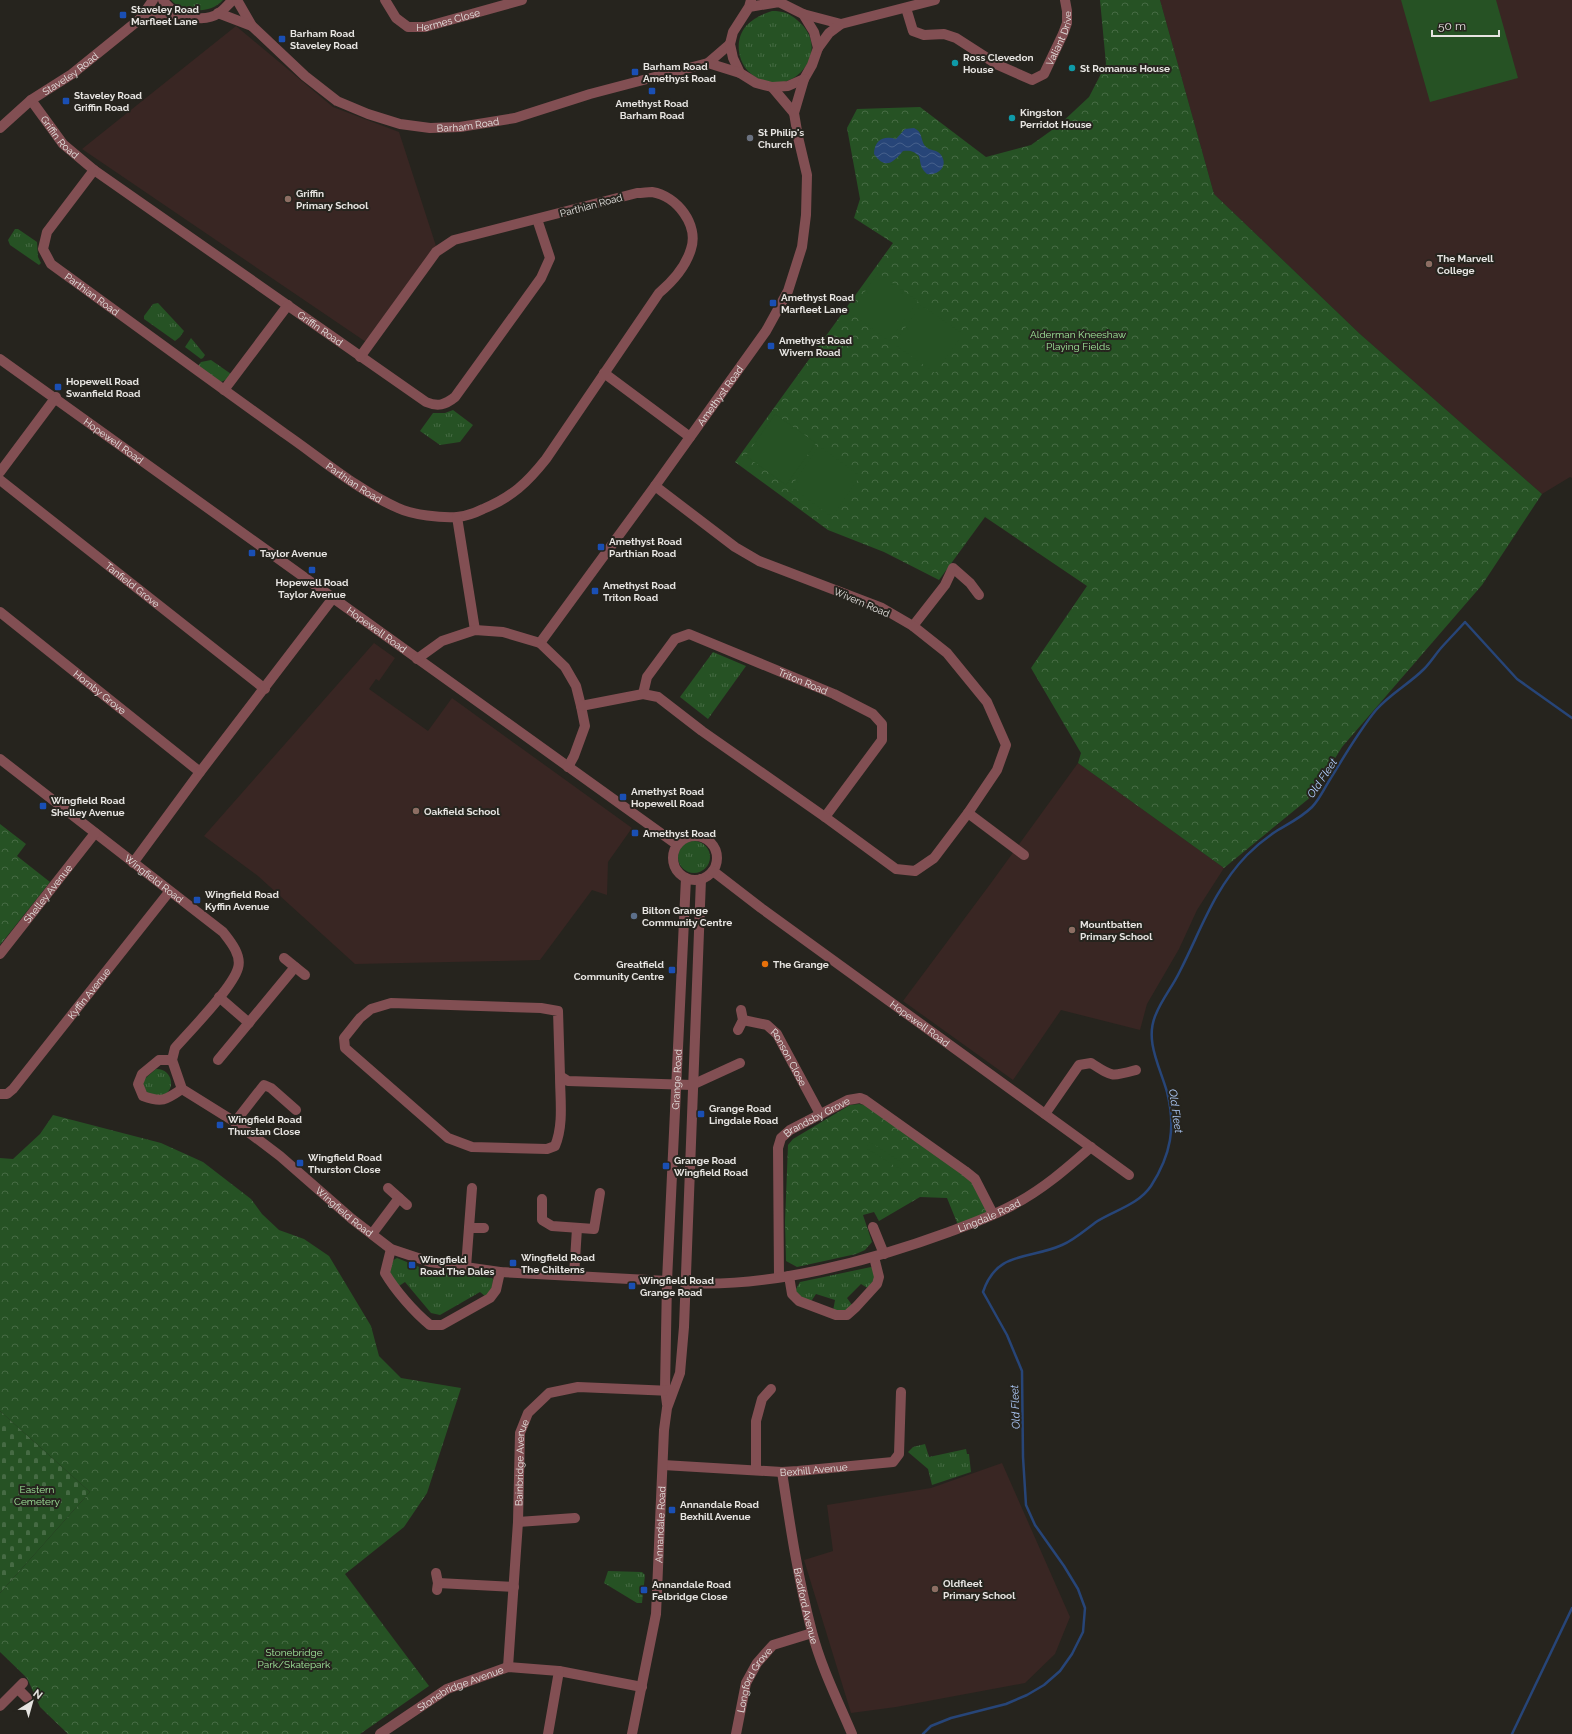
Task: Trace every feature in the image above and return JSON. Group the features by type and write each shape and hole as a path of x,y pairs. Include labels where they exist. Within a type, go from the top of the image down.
{"street":[{"name":"Staveley Road","path":"0,128 31,100 72,74 140,19 153,0"},
{"path":"163,0 180,14"},
{"path":"140,19 180,14 203,18 218,13 233,0"},
{"name":"Barham Road","path":"237,0 252,26 305,76 338,101 368,114 394,122 430,128 460,127 515,118 590,94 708,63 730,44"},
{"name":"Hermes Close","path":"385,0 396,18 408,27 425,27 522,0"},
{"path":"708,63 740,73 756,83 772,88 788,86 804,79 812,65 818,48 829,33 841,24 935,0"},
{"name":"Valiant Drive","path":"906,8 913,31 924,35 944,34 956,38 998,64 1032,80 1044,74 1063,34 1067,23 1065,0"},
{"path":"740,73 733,58 730,44 732,32 750,3 778,1 804,14 841,24"},
{"name":"Barham Road","path":"218,13 252,26"},
{"path":"804,14 814,32 818,48"},
{"name":"Amethyst Road","path":"540,643 766,331 788,292 802,247 806,214 807,175 794,113 804,79"},
{"path":"772,88 794,113"},
{"name":"Griffin Road","path":"31,100 63,144 94,170 426,402 440,405 456,397 541,278 550,258 537,219"},
{"name":"Parthian Road","path":"94,170 47,232 43,249 51,264 224,390 376,497 406,511 444,517 457,517 470,514 506,498 530,479 546,459 659,293 672,282 686,260 693,240 690,223 682,211 670,200 652,192 635,193 454,240 436,252 360,357"},
{"path":"224,390 288,305"},
{"name":"Hopewell Road","path":"0,359 676,844"},
{"path":"604,373 690,437"},
{"path":"0,472 56,398"},
{"name":"Tanfield Grove","path":"0,480 265,689"},
{"name":"Wivern Road","path":"581,706 643,694 658,697 702,731 826,817 896,868 915,871 934,858 968,812 997,770 1006,745 987,702 947,653 913,626 882,608 759,561 735,547 655,486"},
{"path":"457,517 475,630"},
{"path":"913,626 945,585 953,568 974,587 979,595"},
{"path":"133,863 200,772 265,689 333,598"},
{"name":"Hornby Grove","path":"0,612 200,772"},
{"path":"417,659 442,641 475,630 503,632 540,643 565,667 576,686 581,706 585,726 574,756 568,767"},
{"name":"Triton Road","path":"643,694 648,677 675,639 689,634 834,694 873,714 882,724 882,740 826,817"},
{"name":"Wingfield Road","path":"0,759 169,892 223,932 235,948 239,967 231,983 175,1048 172,1060"},
{"path":"968,812 1024,855"},
{"name":"Shelley Avenue","path":"0,954 95,833"},
{"path":"688,836 701,836 708,839 716,850 717,858 713,871 707,876 693,880 680,875 673,864 672,857 676,844 688,836"},
{"name":"Hopewell Road","path":"713,871 761,908 1129,1174"},
{"name":"Grange Road","path":"667,1281 686,878"},
{"name":"Grange Road","path":"685,1283 700,879"},
{"name":"Kyffin Avenue","path":"4,1094 13,1090 169,892"},
{"path":"284,958 305,975"},
{"path":"218,1060 295,967"},
{"path":"219,997 249,1023"},
{"path":"391,1003 541,1008 558,1011 560,1076 560,1119 558,1139 555,1146 547,1149 472,1147 448,1138 345,1048 344,1038 360,1018 371,1009 391,1003"},
{"path":"738,1030 743,1020 741,1010"},
{"name":"Ronson Close","path":"743,1020 767,1025 777,1034 820,1114"},
{"path":"159,1060 172,1060 182,1089 167,1099 155,1101 143,1096 138,1084 142,1074 151,1065 159,1060"},
{"name":"Grange Road","path":"692,1084 740,1063"},
{"path":"1046,1114 1079,1065 1091,1064 1106,1073 1116,1076 1136,1070"},
{"path":"560,1076 568,1081 676,1085 692,1084"},
{"path":"235,1122 264,1085 271,1088 296,1110"},
{"name":"Wingfield Road","path":"182,1089 235,1122 280,1156 352,1219 391,1250 430,1262 500,1272 667,1281"},
{"name":"Brandsby Grove","path":"784,1276 778,1148 781,1138 790,1130 848,1100 860,1098 865,1100 975,1179 993,1214"},
{"name":"Lingdale Road","path":"685,1283 715,1284 750,1282 874,1257 908,1247 993,1214 1033,1194 1057,1177 1091,1147"},
{"path":"388,1188 407,1205"},
{"path":"466,1266 472,1188"},
{"path":"542,1199 542,1220 552,1226 594,1229 600,1193"},
{"path":"372,1234 399,1198"},
{"path":"872,1227 884,1254"},
{"path":"469,1228 484,1228"},
{"path":"574,1276 577,1228"},
{"path":"391,1250 385,1273 420,1318 430,1325 442,1325 490,1298 496,1290 500,1272"},
{"path":"784,1276 792,1294 799,1301 836,1315 847,1315 877,1284 880,1277 874,1257"},
{"name":"Annandale Road","path":"632,1734 656,1614 664,1430 670,1390 667,1281"},
{"name":"Annandale Road","path":"670,1390 680,1373 684,1327 685,1283"},
{"name":"Bainbridge Avenue","path":"508,1667 518,1522 520,1433 528,1413 549,1393 578,1386 670,1390"},
{"path":"756,1470 756,1421 762,1399 771,1389"},
{"name":"Bexhill Avenue","path":"662,1465 782,1472 893,1462 899,1454 901,1392"},
{"name":"Bradford Avenue","path":"782,1472 803,1599 812,1633 852,1734"},
{"path":"518,1522 575,1518"},
{"path":"437,1582 514,1587"},
{"name":"Longford Grove","path":"736,1734 746,1683 757,1663 774,1645 812,1633"},
{"name":"Stonebridge Avenue","path":"380,1734 447,1689 508,1667 559,1672 642,1687"},
{"path":"548,1734 559,1672"},
{"path":"0,1706 21,1686 26,1698"}],"shaded area":[{"name":"The Marvell College","path":"1160,0 1572,0 1572,478 1570,477 1542,494 1360,334 1214,194"},
{"name":"Griffin Primary School","path":"236,26 333,107 399,132 437,249 366,342 82,149"},
{"name":"Oakfield School","path":"374,643 395,658 379,681 376,679 369,689 428,731 452,698 632,828 608,862 607,895 592,890 540,960 355,964 258,876 204,836"},
{"name":"Mountbatten Primary School","path":"1078,763 1224,868 1197,910 1179,949 1147,1004 1140,1030 1061,1010 1013,1080 903,1001"},
{"name":"Oldfleet Primary School","path":"1002,1463 1070,1617 1055,1654 1025,1683 896,1707 851,1713 804,1560 833,1551 827,1505 931,1488"}],"green space":[{"path":"171,0 223,0 212,8 204,10 190,10 176,5"},
{"name":"Alderman Kneeshaw Playing Fields","path":"1100,0 1160,0 1214,194 1360,334 1542,494 1482,585 1342,747 1312,796 1224,868 1078,763 1081,753 1031,668 1087,586 985,517 939,580 884,552 828,530 735,462 893,243 854,218 860,199 847,128 857,109 920,107 986,157 1031,145 1059,125 1089,97 1106,64"},
{"path":"1401,0 1496,0 1518,78 1430,102"},
{"path":"772,11 786,13 797,20 808,33 812,47 809,60 801,72 790,80 777,83 762,81 748,71 744,66 739,49 740,37 746,26 755,19"},
{"path":"15,229 18,229 37,242 38,257 41,263 39,265 10,245 8,240"},
{"path":"878,273 918,301 889,341 850,313"},
{"path":"158,303 184,331 175,341 144,319 144,316 153,304"},
{"path":"921,305 963,334 935,373 894,344"},
{"path":"191,338 205,355 203,358 201,359 185,347"},
{"path":"211,360 234,376 221,382 198,366 201,362"},
{"path":"453,410 473,425 460,442 440,445 420,431 433,413 445,413"},
{"path":"775,414 816,443 786,485 746,456"},
{"path":"819,446 860,476 832,517 791,487"},
{"path":"713,652 746,666 708,719 680,697"},
{"path":"0,824 26,844 17,856 50,882 0,945"},
{"path":"691,841 697,841 706,845 710,857 706,869 697,873 691,873 682,869 678,860 678,854 682,845"},
{"path":"156,1069 166,1072 169,1076 171,1080 170,1090 160,1096 149,1096 141,1082"},
{"path":"850,1105 865,1105 973,1181 991,1213 958,1225 947,1198 920,1197 879,1221 874,1212 863,1215 872,1242 865,1250 856,1254 797,1267 786,1261 785,1222 788,1145 793,1139"},
{"name":"Stonebridge Park/Skatepark","path":"53,1115 161,1143 203,1162 251,1199 262,1214 279,1230 304,1239 329,1256 371,1326 379,1356 401,1378 461,1388 427,1493 404,1527 345,1574 429,1686 360,1734 68,1734 40,1707 27,1678 0,1652 0,1593 90,1492 0,1411 0,1158 13,1159 40,1134"},
{"path":"870,1142 904,1164 900,1169 866,1148"},
{"path":"397,1258 429,1271 492,1278 492,1290 486,1297 480,1292 440,1315 431,1313 405,1282 399,1286 391,1275 389,1268 390,1264"},
{"path":"871,1267 875,1269 876,1275 869,1289 861,1284 847,1298 852,1305 846,1312 833,1311 835,1300 816,1294 810,1303 796,1293 796,1289 800,1282"},
{"name":"Eastern Cemetery","path":"0,1411 90,1492 0,1593"},
{"path":"925,1444 929,1457 966,1449 967,1454 969,1454 971,1472 932,1485 928,1469 908,1452 913,1447"},
{"path":"608,1571 642,1572 645,1575 642,1603 637,1603 604,1583"}],"water":[{"path":"914,128 919,132 925,146 941,155 944,163 938,172 927,174 922,168 919,156 912,151 903,151 896,159 889,163 882,162 874,154 874,149 880,140 884,138 896,139 905,129"}],"waterway":[{"name":"Old Fleet","path":"923,1734 931,1726 951,1718 1006,1704 1027,1695 1044,1685 1060,1671 1072,1654 1083,1632 1085,1608 1078,1589 1064,1566 1035,1525 1026,1505 1023,1457 1022,1371 1007,1335 983,1292 989,1279 997,1269 1005,1263 1015,1258 1050,1250 1066,1243 1096,1222 1133,1203 1146,1193 1151,1186 1158,1174 1167,1152 1171,1129 1170,1105 1152,1044 1153,1024 1158,1008 1177,977 1217,896 1236,868 1247,855 1274,833 1300,817 1312,807 1369,718 1387,699 1424,669 1465,622 1517,679 1572,718"},
{"path":"1512,1734 1572,1608"}],"place":[{"name":"Staveley Road Marfleet Lane","path":"123,15"},
{"name":"Barham Road Staveley Road","path":"282,39"},
{"name":"Ross Clevedon House","path":"955,63"},
{"name":"St Romanus House","path":"1072,68"},
{"name":"Barham Road Amethyst Road","path":"635,72"},
{"name":"Amethyst Road Barham Road","path":"652,91"},
{"name":"Staveley Road Griffin Road","path":"66,101"},
{"name":"Kingston Perridot House","path":"1012,118"},
{"name":"St Philip's Church","path":"750,138"},
{"name":"Griffin Primary School","path":"288,199"},
{"name":"The Marvell College","path":"1429,264"},
{"name":"Amethyst Road Marfleet Lane","path":"773,303"},
{"name":"Amethyst Road Wivern Road","path":"771,346"},
{"name":"Hopewell Road Swanfield Road","path":"58,387"},
{"name":"Amethyst Road Parthian Road","path":"601,547"},
{"name":"Taylor Avenue","path":"252,553"},
{"name":"Hopewell Road Taylor Avenue","path":"312,570"},
{"name":"Amethyst Road Triton Road","path":"595,591"},
{"name":"Amethyst Road Hopewell Road","path":"623,797"},
{"name":"Wingfield Road Shelley Avenue","path":"43,806"},
{"name":"Oakfield School","path":"416,811"},
{"name":"Amethyst Road","path":"635,833"},
{"name":"Wingfield Road Kyffin Avenue","path":"197,900"},
{"name":"Bilton Grange Community Centre","path":"634,916"},
{"name":"Mountbatten Primary School","path":"1072,930"},
{"name":"The Grange","path":"765,964"},
{"name":"Greatfield Community Centre","path":"672,970"},
{"name":"Grange Road Lingdale Road","path":"701,1114"},
{"name":"Wingfield Road Thurstan Close","path":"220,1125"},
{"name":"Wingfield Road Thurston Close","path":"300,1163"},
{"name":"Grange Road Wingfield Road","path":"666,1166"},
{"name":"Wingfield Road The Chilterns","path":"513,1263"},
{"name":"Wingfield Road The Dales","path":"412,1265"},
{"name":"Wingfield Road Grange Road","path":"632,1286"},
{"name":"Annandale Road Bexhill Avenue","path":"672,1510"},
{"name":"Oldfleet Primary School","path":"935,1589"},
{"name":"Annandale Road Felbridge Close","path":"644,1590"}]}
